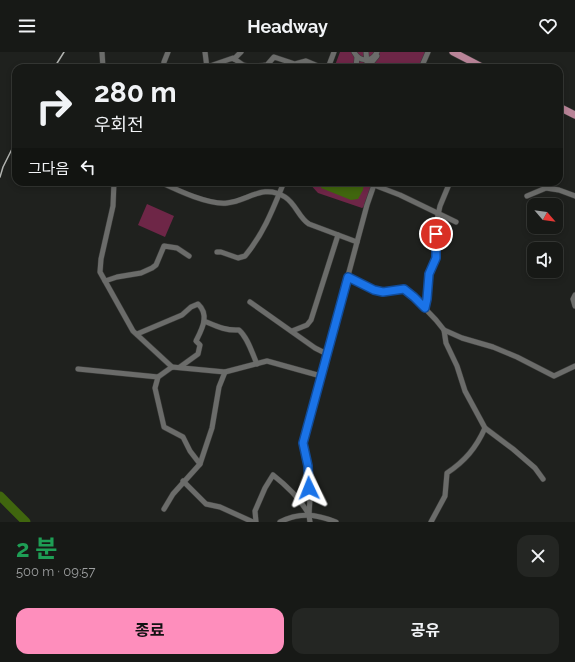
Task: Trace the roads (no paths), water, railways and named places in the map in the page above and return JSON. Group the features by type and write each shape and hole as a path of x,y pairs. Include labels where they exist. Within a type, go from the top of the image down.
{"main road":[{"path":"453,52 476,64"},
{"path":"563,109 575,115"}],"street":[{"path":"102,52 103,64"},
{"path":"164,64 168,52"},
{"path":"205,52 206,64"},
{"path":"217,64 233,58 234,59 241,52"},
{"path":"330,64 334,52"},
{"path":"353,52 361,60 367,60 374,58 378,52"},
{"path":"366,52 368,64"},
{"path":"372,64 378,52"},
{"path":"423,64 428,52"},
{"path":"268,64 274,57 295,64 306,61 313,64"},
{"path":"356,64 357,57"},
{"path":"234,59 242,64"},
{"path":"114,186 113,206 101,259 100,272 133,331 172,367 225,372 267,361 321,376"},
{"path":"168,186 202,199 226,203 240,200 265,191 278,194 286,197 298,211 303,221 357,242"},
{"path":"217,252 225,253 238,258 245,256 261,236 282,186"},
{"path":"308,514 310,498 308,466 303,443 367,205 374,186"},
{"path":"380,186 456,222"},
{"path":"425,308 429,274 436,258 436,224 440,206 448,186"},
{"path":"527,196 546,188 559,190 575,196"},
{"path":"292,331 307,325 311,320 338,235"},
{"path":"105,281 141,273 152,268 156,265 164,246 177,248 190,256"},
{"path":"348,277 374,290 383,292 404,289 425,308 444,330 462,338 493,347 517,357 554,376 575,366"},
{"path":"575,295 573,299 575,306"},
{"path":"250,302 315,348 327,354"},
{"path":"137,334 182,315 191,307 198,304 205,317 196,341 200,345 198,354 180,368"},
{"path":"204,321 224,329 231,331 238,330 242,332 249,344 257,364"},
{"path":"444,330 446,343 465,391 485,428 514,449 535,468 543,479"},
{"path":"172,367 158,377 154,388 164,427 183,437 190,451 200,464"},
{"path":"78,369 158,377"},
{"path":"164,509 173,494 200,464 212,428 219,387 225,372"},
{"path":"430,522 445,496 446,473 456,467 473,450 478,444 485,428"},
{"path":"256,522 255,511 265,488 273,475 289,488 303,505 310,522"},
{"path":"184,481 206,504 220,507 253,522"},
{"path":"280,522 296,515 308,514 336,522"}],"waterway":[{"path":"0,496 26,522"}],"railway":[{"path":"56,64 64,52"},
{"path":"0,177 12,149"}]}
